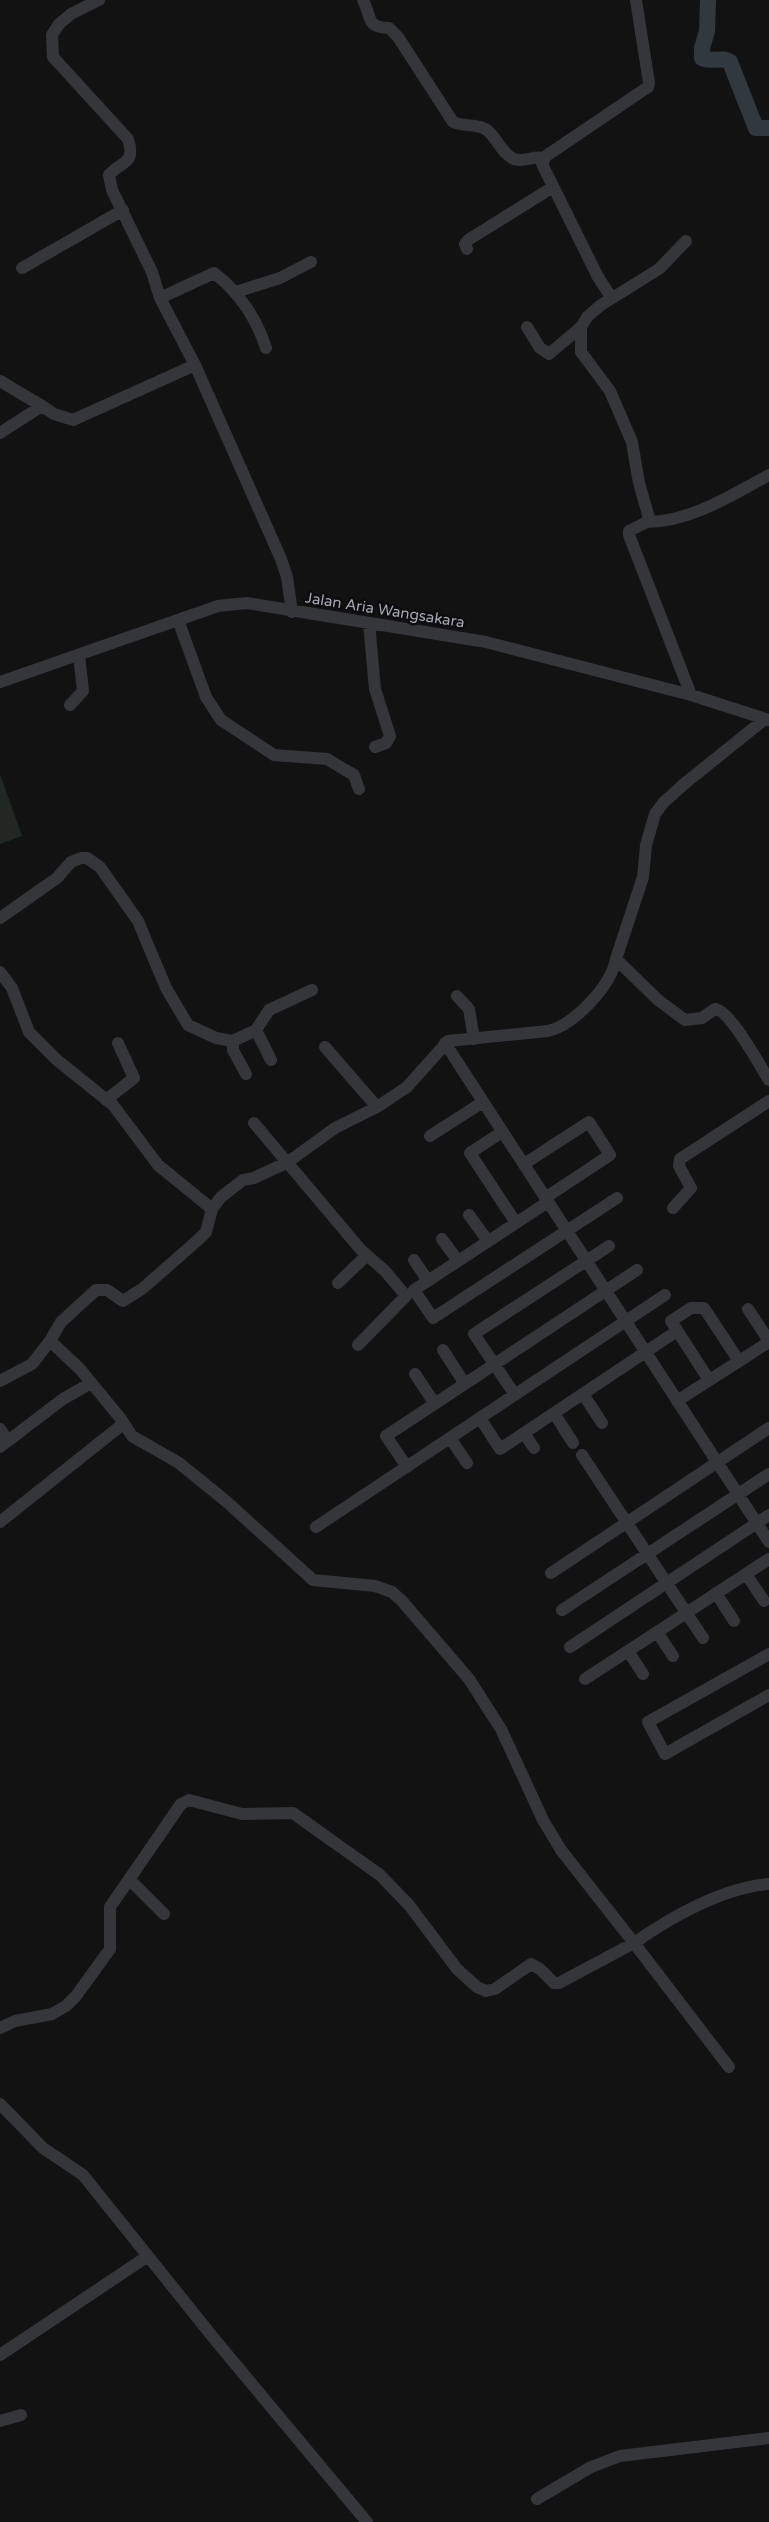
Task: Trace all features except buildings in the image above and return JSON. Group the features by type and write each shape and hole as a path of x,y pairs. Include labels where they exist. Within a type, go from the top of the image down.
{"street":[{"path":"99,0 71,14 59,24 52,35 51,47 53,57 128,139 131,150 130,157 127,162 110,172 108,178 152,272 160,298 195,365 281,559 287,577 292,612"},
{"path":"363,0 372,24 377,27 389,28 398,37 452,122 488,131 513,158 520,160 537,156 544,158"},
{"path":"611,297 598,277 542,168 544,158 648,87 649,83 636,0"},
{"path":"467,249 465,244 468,240 553,187"},
{"path":"22,268 124,210"},
{"path":"527,327 540,348 549,354 581,327 587,317 611,297 659,269 686,241"},
{"path":"236,292 280,278 311,262"},
{"path":"160,298 214,273 236,292 258,328 266,348"},
{"path":"581,327 581,352 610,391 632,442 639,483 649,518 647,522"},
{"path":"0,381 54,414 73,420 195,365"},
{"path":"0,433 42,406"},
{"path":"691,695 629,536 629,531 647,522 660,522 712,506 769,475"},
{"name":"Jalan Aria Wangsakara","path":"0,682 178,620 233,603 247,603 292,612 486,642 691,695 767,719"},
{"path":"178,620 206,697 221,720 263,750 274,755 332,762 354,775 358,789"},
{"path":"369,623 375,689 390,736 386,743 375,747"},
{"path":"70,705 84,691 79,655"},
{"path":"0,1381 32,1364 50,1341 60,1322 96,1290 107,1290 123,1301 142,1289 206,1232 212,1209 221,1197 243,1180 254,1178 288,1162 335,1128 377,1107 408,1087 445,1044 453,1040 548,1031 562,1025 594,1000 616,959 643,877 646,845 655,814 684,784 767,719"},
{"path":"0,918 57,878 71,862 87,858 100,867 138,921 166,988 185,1021 216,1038 233,1041 256,1030 269,1010 312,990"},
{"path":"616,959 658,1000 685,1020 702,1018 715,1009 722,1012 733,1025 769,1080"},
{"path":"0,972 12,988 29,1032 57,1060 121,1113 158,1165 212,1209"},
{"path":"457,996 469,1009 474,1039"},
{"path":"256,1030 271,1060"},
{"path":"233,1041 232,1050 246,1074"},
{"path":"106,1100 134,1078 118,1043"},
{"path":"445,1044 769,1542"},
{"path":"325,1048 377,1107"},
{"path":"673,1208 691,1188 679,1166 680,1159 769,1101"},
{"path":"430,1136 483,1102"},
{"path":"524,1164 589,1122 610,1155 516,1222 414,1290 433,1318 617,1198"},
{"path":"254,1123 367,1255 385,1271 406,1296 358,1345"},
{"path":"502,1132 470,1153 516,1222"},
{"path":"469,1215 488,1241"},
{"path":"442,1239 458,1261"},
{"path":"515,1395 474,1334 609,1246"},
{"path":"338,1283 367,1255"},
{"path":"414,1260 428,1281"},
{"path":"407,1467 386,1436 637,1270"},
{"path":"316,1527 666,1295"},
{"path":"709,1380 671,1321 691,1308 704,1308 739,1361"},
{"path":"677,1401 769,1342 748,1309"},
{"path":"480,1418 500,1449 671,1335"},
{"path":"50,1341 80,1369 132,1436 179,1463 227,1502 313,1580 375,1586 392,1592 402,1601 469,1679 501,1729 543,1820 561,1850 729,2067"},
{"path":"443,1350 465,1384"},
{"path":"415,1374 435,1404"},
{"path":"0,1429 4,1444 63,1399 91,1383"},
{"path":"583,1394 602,1423"},
{"path":"554,1413 573,1443"},
{"path":"0,1522 123,1424"},
{"path":"551,1573 769,1428"},
{"path":"524,1433 534,1448"},
{"path":"450,1438 467,1463"},
{"path":"582,1455 703,1638"},
{"path":"562,1610 769,1474"},
{"path":"570,1647 769,1516"},
{"path":"585,1679 769,1559"},
{"path":"746,1574 764,1601"},
{"path":"716,1594 734,1621"},
{"path":"658,1632 673,1656"},
{"path":"628,1651 643,1674"},
{"path":"769,1654 648,1722 665,1754 769,1695"},
{"path":"0,2028 15,2021 52,2014 66,2006 76,1996 110,1949 110,1907 181,1804 186,1801 242,1814 293,1813 380,1875 409,1905 457,1969 482,1990 490,1991 495,1989 531,1964 540,1969 554,1983 559,1983 634,1943 653,1930 726,1893 769,1884"},
{"path":"130,1880 164,1914"},
{"path":"0,2104 43,2148 82,2175 367,2522"},
{"path":"0,2355 148,2256"},
{"path":"0,2421 21,2415"},
{"path":"536,2499 590,2467 620,2456 769,2438"}],"shaded area":[{"path":"0,774 22,836 0,844"}],"waterway":[{"path":"708,0 707,31 702,48 702,58 727,60 730,62 756,128 769,128"}]}
